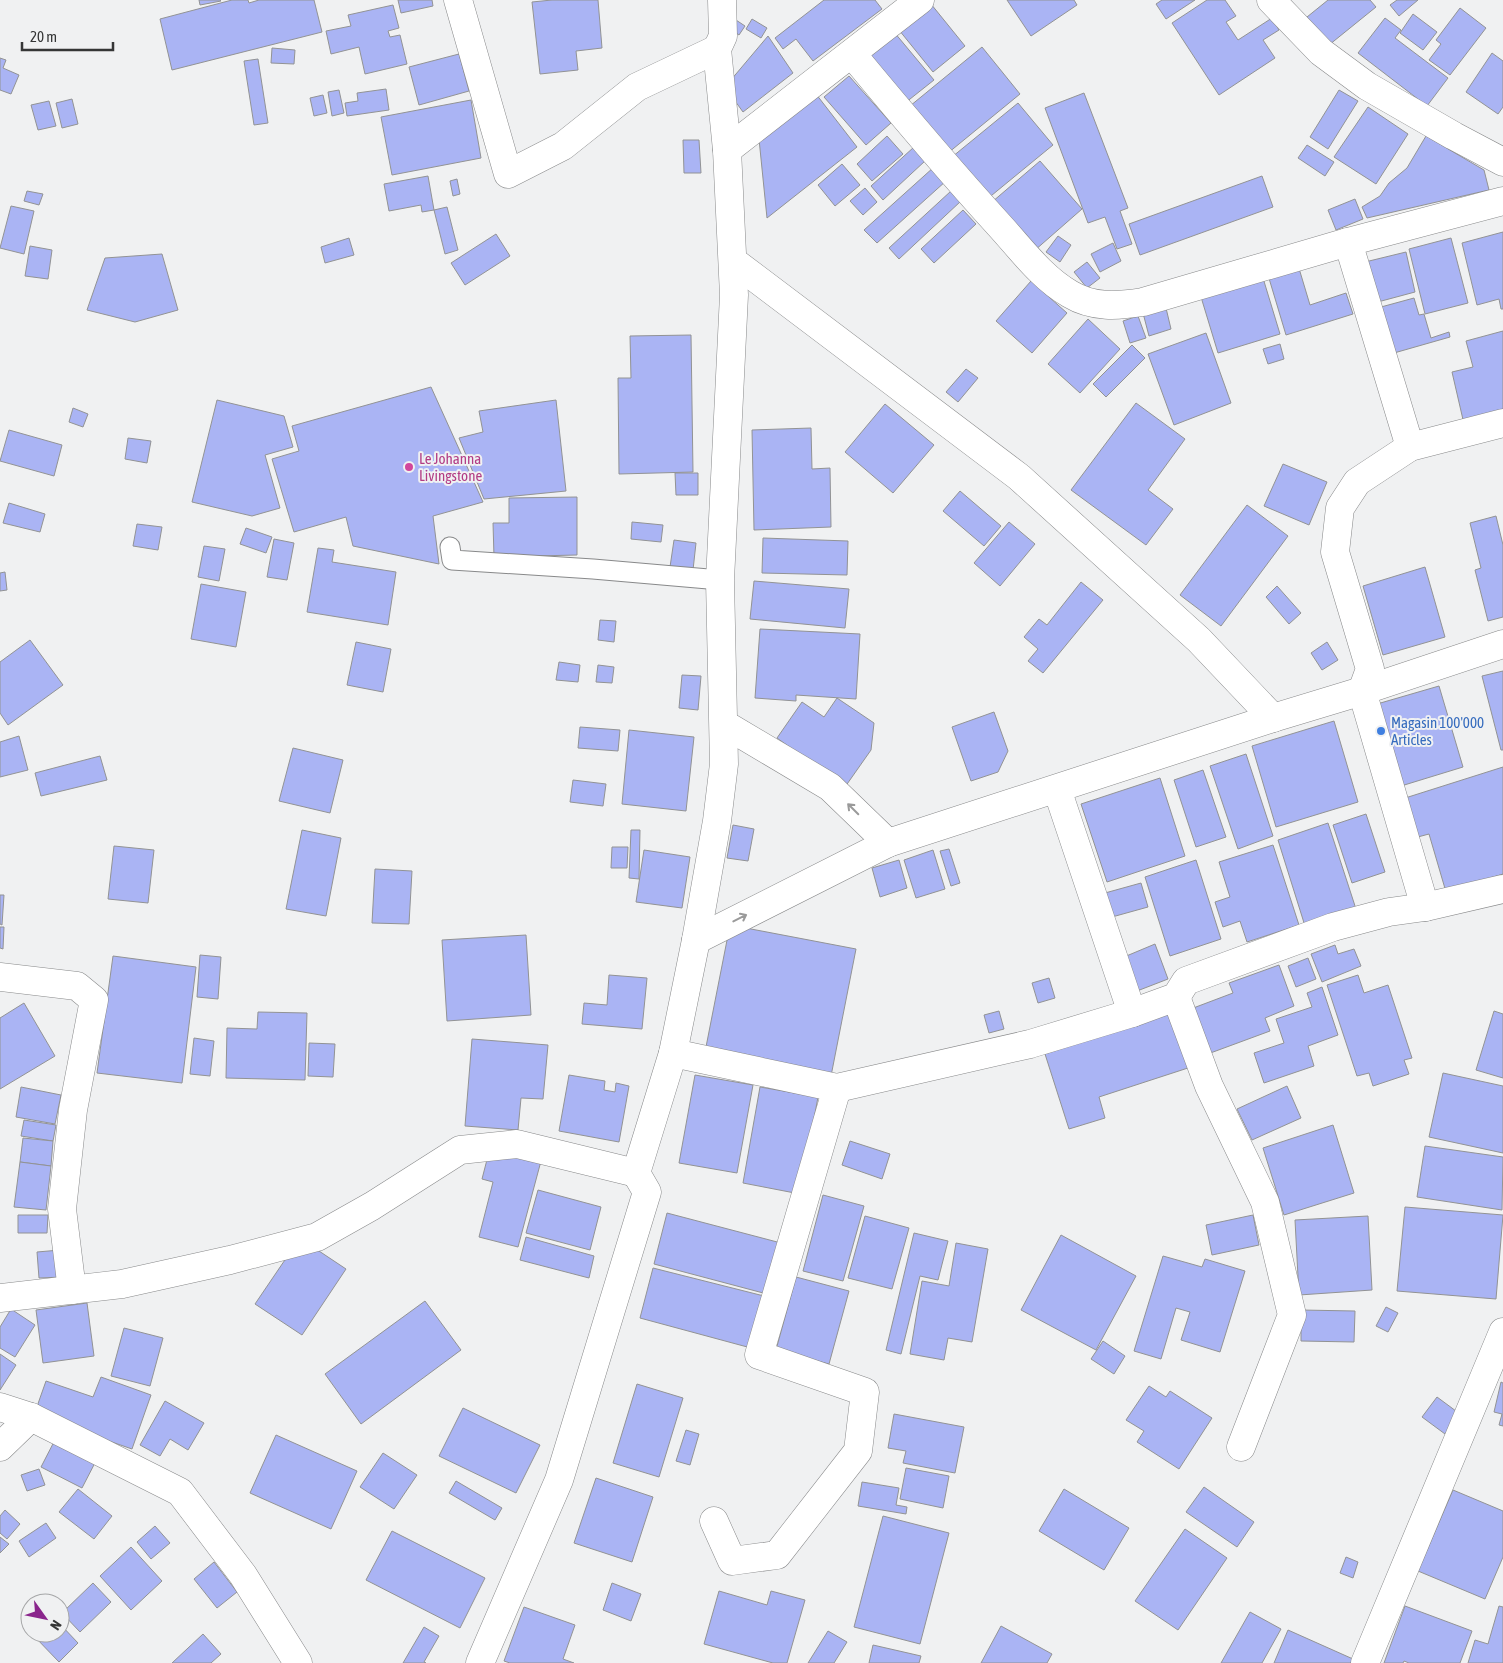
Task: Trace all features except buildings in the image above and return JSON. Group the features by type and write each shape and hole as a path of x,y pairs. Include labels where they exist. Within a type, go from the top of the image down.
{"street":[{"path":"458,0 508,174 563,146 637,87 717,49"},
{"path":"636,1173 673,1053 696,940 724,764 720,580 734,295 726,150 717,49 723,36 722,0"},
{"path":"726,150 920,0"},
{"path":"1271,0 1321,52 1367,86 1503,162"},
{"path":"852,54 967,190 1046,277 1070,295 1096,305 1122,306 1144,302 1348,242 1503,201"},
{"path":"1348,242 1410,447"},
{"path":"733,260 1019,477 1199,640 1273,718"},
{"path":"1425,907 1362,692 1370,668 1335,552 1340,508 1357,482 1410,447 1503,423"},
{"path":"696,940 888,843 1273,718 1362,692 1503,644"},
{"path":"724,724 830,787 888,843"},
{"path":"1057,789 1132,1013"},
{"path":"673,1053 837,1088 1030,1044 1176,998 1186,981 1332,927 1389,912 1425,907 1503,889"},
{"path":"0,977 78,986 94,1000 73,1110 62,1209 72,1290"},
{"path":"1176,998 1208,1086 1266,1202 1292,1315 1242,1447"},
{"path":"714,1521 732,1561 778,1555 858,1451 865,1392 759,1355 837,1088"},
{"path":"0,1298 122,1284 230,1260 317,1237 372,1206 460,1150 517,1144 636,1173 647,1192 568,1454 549,1507 480,1663"},
{"path":"1365,1663 1503,1332"},
{"path":"0,1407 31,1417 180,1492 243,1575 298,1663"},
{"path":"0,1447 31,1417"}],"lane":[{"path":"450,547 452,560 593,569 720,580"}],"place":[{"name":"Le Johanna Livingstone","path":"409,467"},
{"name":"Magasin 100'000 Articles","path":"1381,731"}]}
